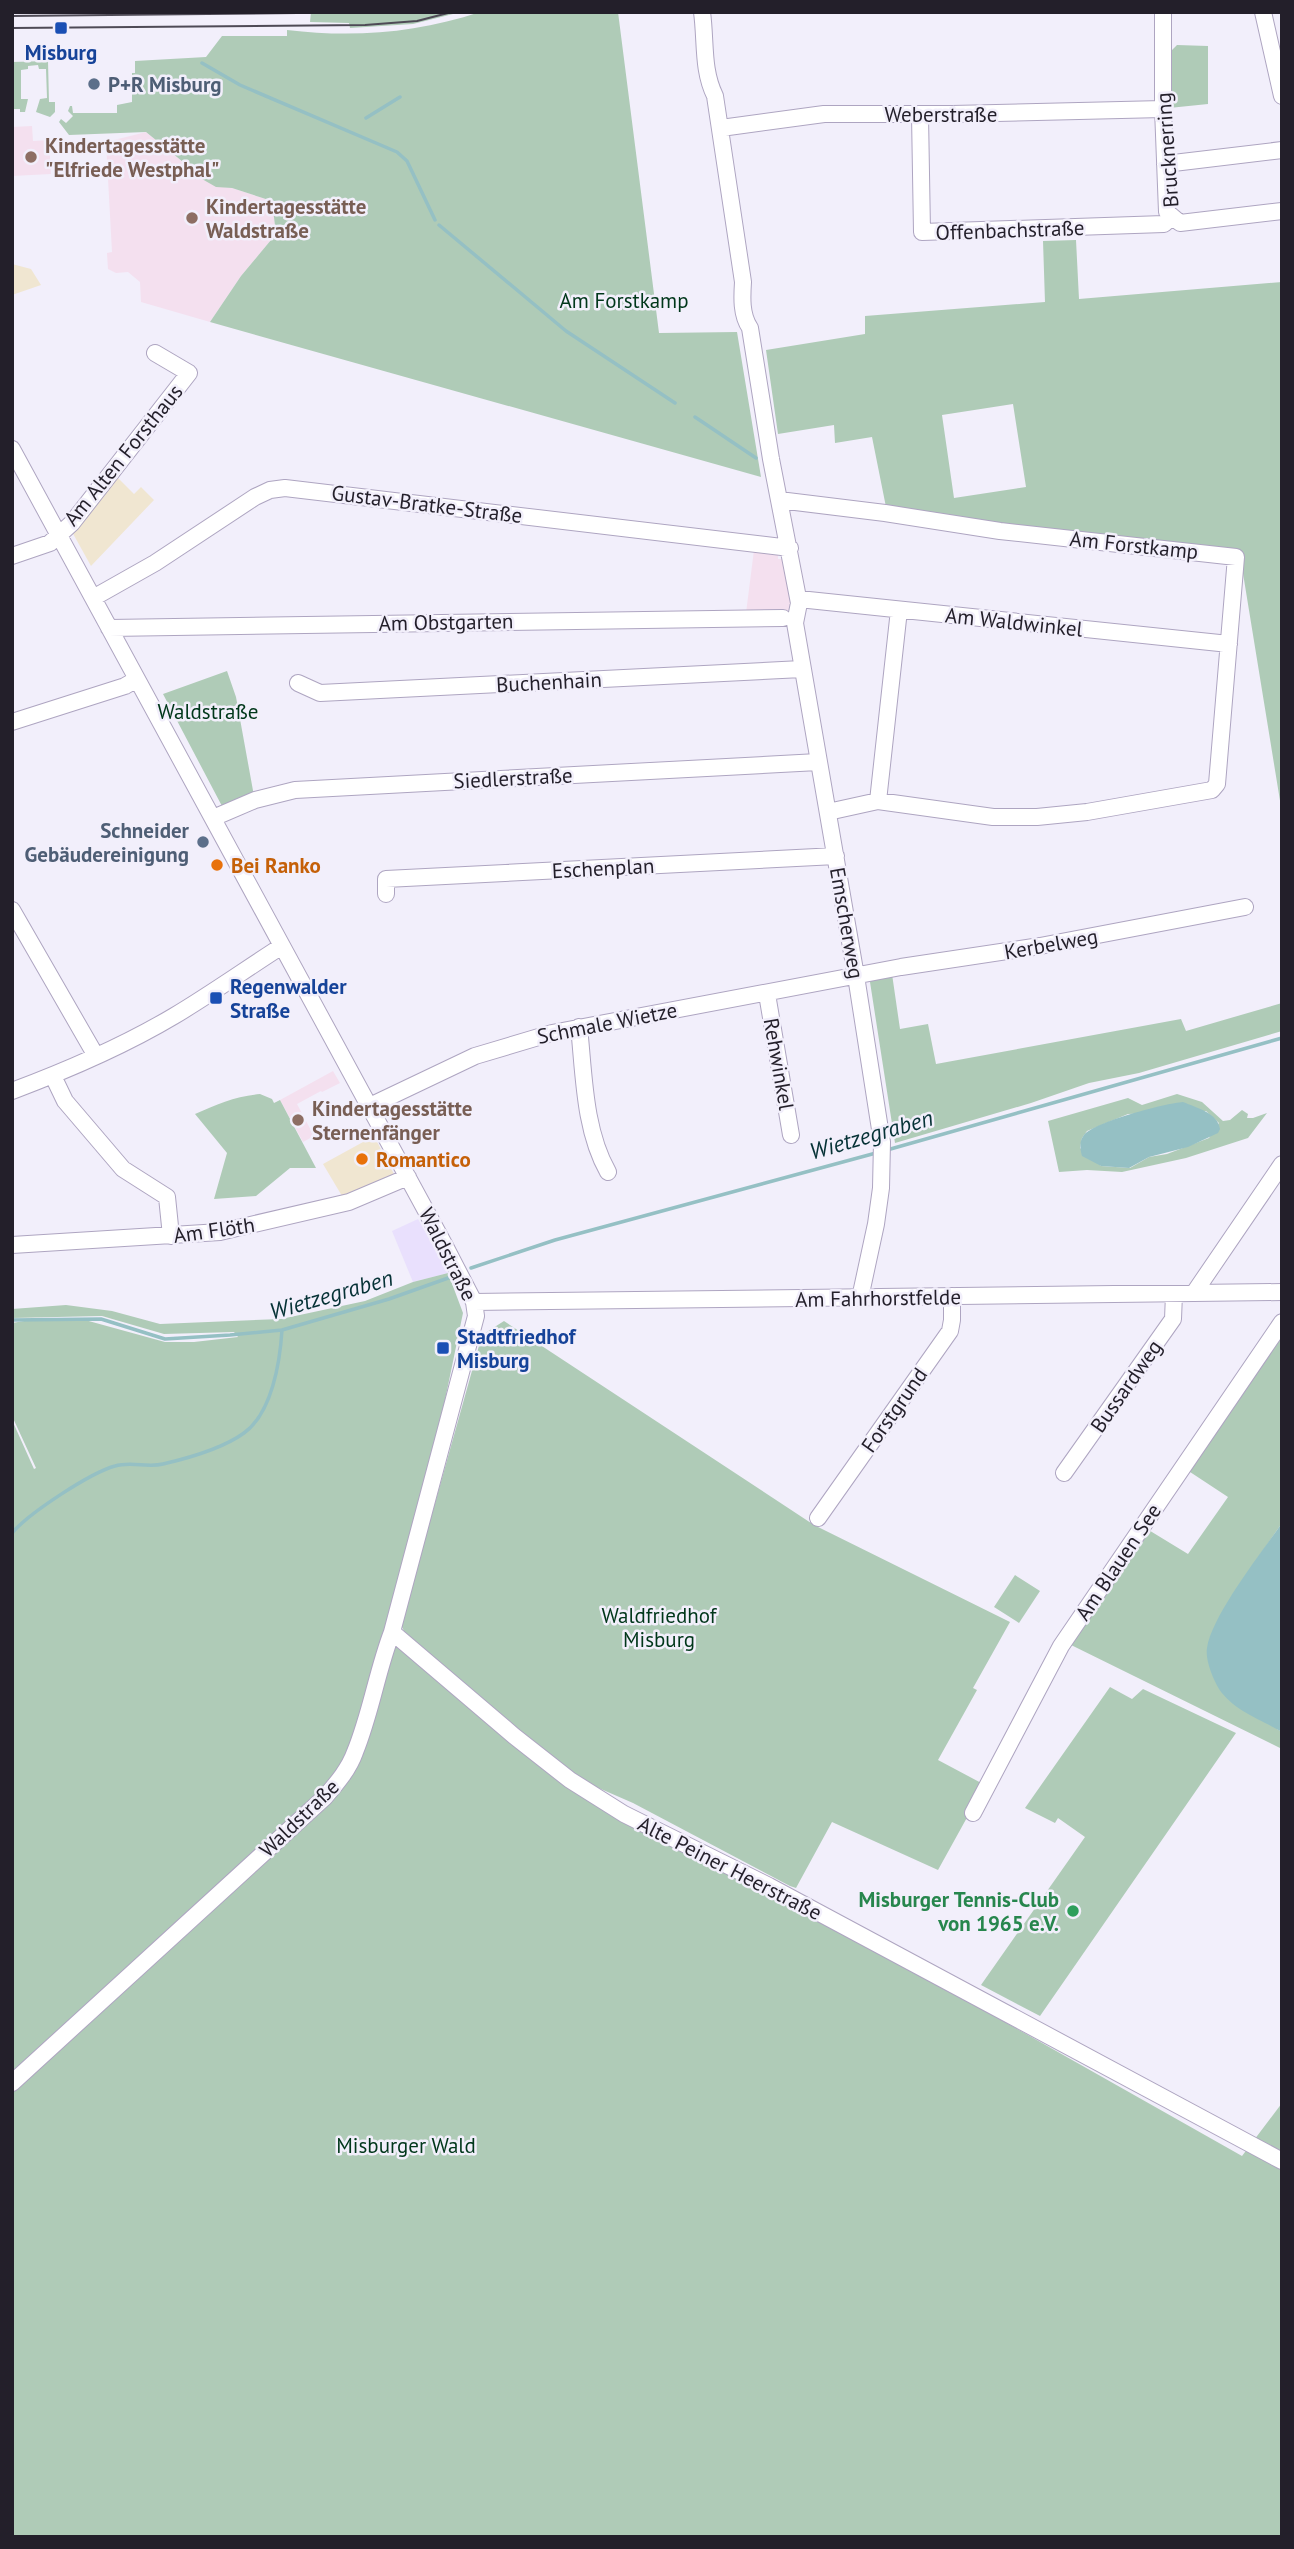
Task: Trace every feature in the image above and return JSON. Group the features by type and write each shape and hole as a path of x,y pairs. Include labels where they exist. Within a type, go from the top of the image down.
{"street":[{"path":"702,12 707,72 721,128 743,282 742,297 752,336 779,500 790,548"},
{"name":"Brucknerring","path":"1163,12 1167,212 1180,223 1282,211"},
{"path":"1263,12 1277,54 1282,96"},
{"name":"Weberstraße","path":"721,128 824,114 920,115 1163,109"},
{"name":"Offenbachstraße","path":"920,115 922,232 1164,225 1171,218"},
{"path":"1165,164 1282,150"},
{"name":"Am Alten Forsthaus","path":"59,535 72,523 189,373 155,353"},
{"name":"Waldstraße","path":"12,449 474,1302 474,1328 392,1632 382,1657 355,1752 343,1775 325,1797 12,2083"},
{"name":"Gustav-Bratke-Straße","path":"93,598 148,568 255,497 270,490 285,488 790,548"},
{"name":"Am Forstkamp","path":"779,500 1000,531 1236,557 1229,644"},
{"path":"12,556 50,543 59,535"},
{"name":"Emscherweg","path":"790,548 799,599 795,623 856,976 882,1154 876,1224 860,1298"},
{"name":"Am Waldwinkel","path":"799,599 1229,644"},
{"path":"878,802 899,610"},
{"name":"Am Obstgarten","path":"109,628 783,618"},
{"path":"828,811 878,802 993,817 1037,817 1087,812 1212,790 1218,780 1229,644"},
{"name":"Buchenhain","path":"298,683 320,693 802,669"},
{"path":"12,723 137,680"},
{"name":"Siedlerstraße","path":"214,818 255,800 295,790 818,762"},
{"name":"Eschenplan","path":"386,894 386,879 836,856"},
{"name":"Kerbelweg","path":"856,976 1040,946 1245,908"},
{"path":"12,910 96,1056"},
{"path":"12,1091 53,1076 173,1017 282,946"},
{"name":"Schmale Wietze","path":"370,1107 475,1056 525,1040 579,1027 856,976"},
{"name":"Rehwinkel","path":"767,994 791,1135"},
{"path":"579,1027 593,1129 600,1157 608,1172"},
{"path":"53,1076 65,1101 123,1169 167,1197 171,1236"},
{"path":"1194,1293 1282,1164"},
{"name":"Am Flöth","path":"12,1245 220,1233 349,1202 408,1177"},
{"name":"Am Fahrhorstfelde","path":"474,1302 1282,1292"},
{"name":"Bussardweg","path":"1064,1473 1173,1319 1174,1294"},
{"name":"Forstgrund","path":"818,1518 950,1331 953,1320 952,1297"},
{"name":"Am Blauen See","path":"973,1813 1061,1646 1282,1322"},
{"name":"Alte Peiner Heerstraße","path":"392,1632 570,1780 624,1814 780,1892 1282,2161"}],"shaded area":[{"name":"Kindertagesstätte \"Elfriede Westphal\"","path":"32,126 33,141 49,140 51,174 12,176 12,127"},
{"name":"Kindertagesstätte Waldstraße","path":"146,132 188,166 195,175 216,186 232,188 272,201 276,234 241,276 210,322 141,302 140,282 128,272 116,273 108,269 107,253 112,252 106,142"},
{"path":"12,264 31,269 41,285 12,295"},
{"path":"114,474 134,494 141,487 154,500 91,566 71,530"},
{"path":"754,550 778,553 778,559 782,559 784,572 787,572 791,610 746,613"},
{"name":"Kindertagesstätte Sternenfänger","path":"333,1071 340,1083 297,1104 314,1136 303,1142 280,1100"},
{"path":"1183,1102 1211,1115 1218,1123 1218,1133 1188,1147 1149,1157 1129,1168 1101,1166 1082,1156 1081,1140 1090,1130 1101,1124"},
{"path":"374,1136 395,1176 342,1196 323,1164"},
{"path":"418,1219 448,1273 413,1282 392,1231"},
{"path":"1282,1523 1282,1732 1240,1709 1225,1697 1212,1675 1207,1648 1211,1634 1228,1602"}],"green space":[{"path":"311,12 461,12 413,24 350,28 349,23 310,22"},
{"path":"480,12 618,12 659,333 737,332 761,477 210,322 241,276 276,234 272,201 232,188 216,187 195,175 188,166 146,132 69,135 59,122 61,119 66,123 73,116 68,111 70,106 73,113 117,113 117,105 132,102 132,73 135,73 135,61 206,57 222,36 287,36 287,30 337,34 385,32 433,25"},
{"path":"1177,45 1208,46 1208,104 1169,108 1170,52"},
{"path":"48,61 49,102 55,102 55,112 50,117 36,112 40,99 47,98 46,69 39,69 38,65 21,70 21,99 28,99 25,112 12,109 12,62"},
{"path":"1076,240 1079,299 1282,282 1282,813 1240,555 887,512 872,437 835,443 834,425 778,434 766,350 865,334 865,316 1045,302 1043,241","holes":["1013,404 1026,487 954,498 942,415"]},
{"name":"Waldstraße","path":"227,671 236,697 254,796 223,808 163,694"},
{"path":"892,974 900,1029 928,1024 936,1064 1181,1019 1186,1031 1282,1003 1282,1031 1139,1073 1089,1083 895,1143 870,982 873,976"},
{"path":"260,1094 272,1099 274,1103 280,1100 316,1168 290,1168 256,1196 214,1199 227,1153 195,1114 227,1101"},
{"path":"1177,1094 1202,1102 1223,1121 1230,1120 1242,1110 1248,1114 1247,1118 1267,1113 1248,1138 1186,1158 1122,1172 1059,1172 1048,1121 1128,1098 1142,1105","holes":["1206,1111 1219,1123 1209,1138 1167,1154 1149,1157 1130,1168 1101,1166 1080,1148 1087,1131 1128,1114"]},
{"name":"Misburger Wald","path":"448,1273 463,1313 433,1458 388,1635 620,1817 812,1913 1242,2156 1282,2103 1282,2537 12,2537 12,1420 34,1469 36,1468 12,1416 12,1323 36,1319 85,1320 165,1342 238,1337 234,1332 164,1334 102,1316 12,1318 12,1309 66,1305 112,1311 160,1324 281,1319 365,1301 413,1282"},
{"name":"Waldfriedhof Misburg","path":"504,1321 814,1525 1010,1622 973,1688 977,1690 938,1760 985,1785 938,1870 832,1822 796,1888 790,1886 633,1803 571,1776 408,1639 401,1625 482,1335"},
{"path":"1282,1333 1282,1523 1241,1582 1277,1729 1282,1732 1282,1749 1067,1643 1147,1529 1188,1554 1228,1497 1187,1470"},
{"path":"1015,1575 1040,1591 1019,1623 994,1607"},
{"name":"Misburger Tennis-Club von 1965 e.V.","path":"1110,1687 1132,1699 1143,1689 1236,1733 1040,2016 981,1985 1085,1837 1058,1818 1055,1823 1025,1808"}],"waterway":[{"path":"202,63 240,85 397,152 407,161 435,220"},
{"path":"366,118 400,97"},
{"path":"439,225 566,331 675,403"},
{"path":"695,417 756,458"},
{"name":"Wietzegraben","path":"887,1150 1282,1038"},
{"name":"Wietzegraben","path":"471,1268 555,1240 876,1153"},
{"name":"Wietzegraben","path":"12,1320 101,1319 165,1339 282,1330 389,1299 451,1277"},
{"path":"12,1533 45,1505 104,1470 127,1464 157,1465 184,1459 216,1448 244,1433 254,1424 268,1400 279,1357 282,1330"}],"tram line":[{"path":"12,16 385,12"},
{"path":"12,28 365,25 417,21 452,12"}],"place":[{"name":"Misburg","path":"61,28"},
{"name":"P+R Misburg","path":"94,84"},
{"name":"Kindertagesstätte \"Elfriede Westphal\"","path":"31,157"},
{"name":"Kindertagesstätte Waldstraße","path":"192,218"},
{"name":"Schneider Gebäudereinigung","path":"203,842"},
{"name":"Bei Ranko","path":"217,865"},
{"name":"Regenwalder Straße","path":"216,998"},
{"name":"Kindertagesstätte Sternenfänger","path":"298,1120"},
{"name":"Romantico","path":"362,1159"},
{"name":"Stadtfriedhof Misburg","path":"443,1348"},
{"name":"Misburger Tennis-Club von 1965 e.V.","path":"1073,1911"}]}
